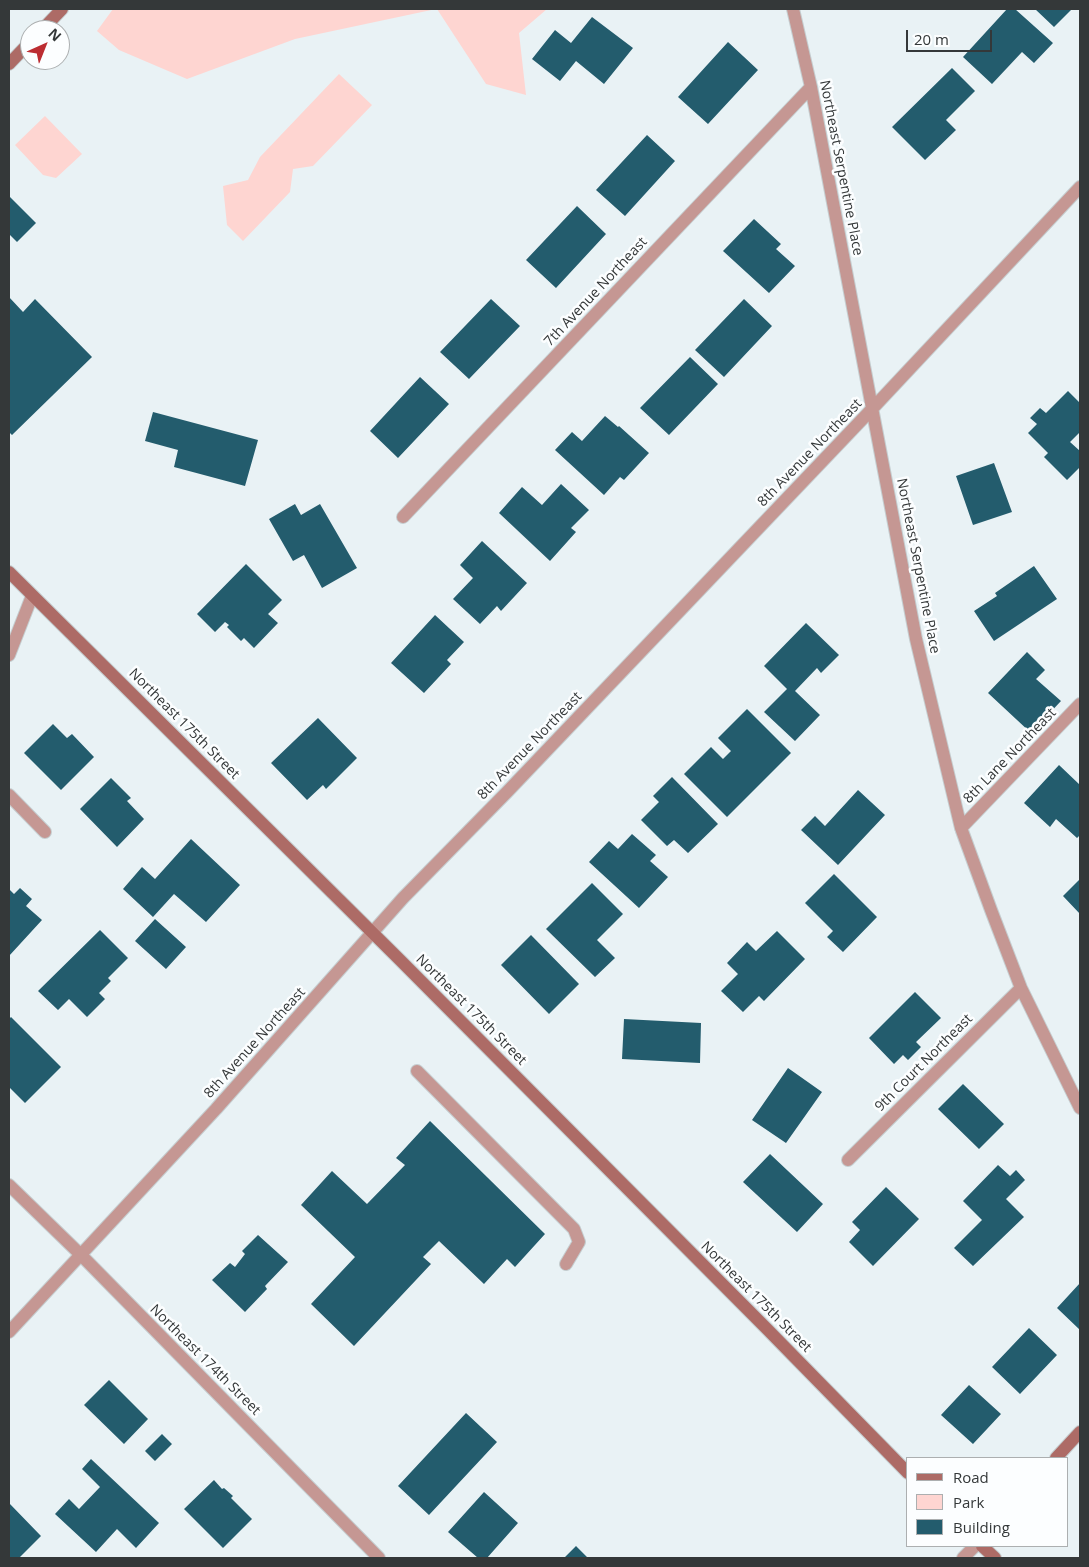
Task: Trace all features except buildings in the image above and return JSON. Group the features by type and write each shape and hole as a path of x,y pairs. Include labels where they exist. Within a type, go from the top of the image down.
{"main road":[{"path":"52,20 62,9"},
{"path":"9,64 20,52"},
{"name":"Northeast 175th Street","path":"9,572 372,933 906,1471"},
{"path":"1057,1457 1080,1432"},
{"path":"983,1547 995,1558"}],"street":[{"name":"Northeast Serpentine Place","path":"794,9 811,87 916,639 961,828 1022,988 1080,1108"},
{"name":"7th Avenue Northeast","path":"402,517 811,87"},
{"name":"8th Avenue Northeast","path":"9,1332 216,1109 403,898 508,791 872,409 1080,187"},
{"path":"9,655 32,596"},
{"name":"8th Lane Northeast","path":"961,828 1080,704"},
{"path":"9,795 45,832"},
{"name":"9th Court Northeast","path":"848,1160 1022,988"},
{"path":"417,1071 574,1229 579,1242 566,1264"},
{"name":"Northeast 174th Street","path":"9,1185 81,1255 379,1558"},
{"path":"963,1558 974,1547"}],"green space":[{"path":"113,9 436,9 295,39 187,79 119,50 97,31"},
{"path":"437,9 547,9 519,33 526,95 486,84"},
{"path":"339,74 372,105 313,166 293,169 290,192 243,241 227,225 223,186 248,180 260,157"},
{"path":"45,116 82,154 56,178 43,175 15,145"}]}
